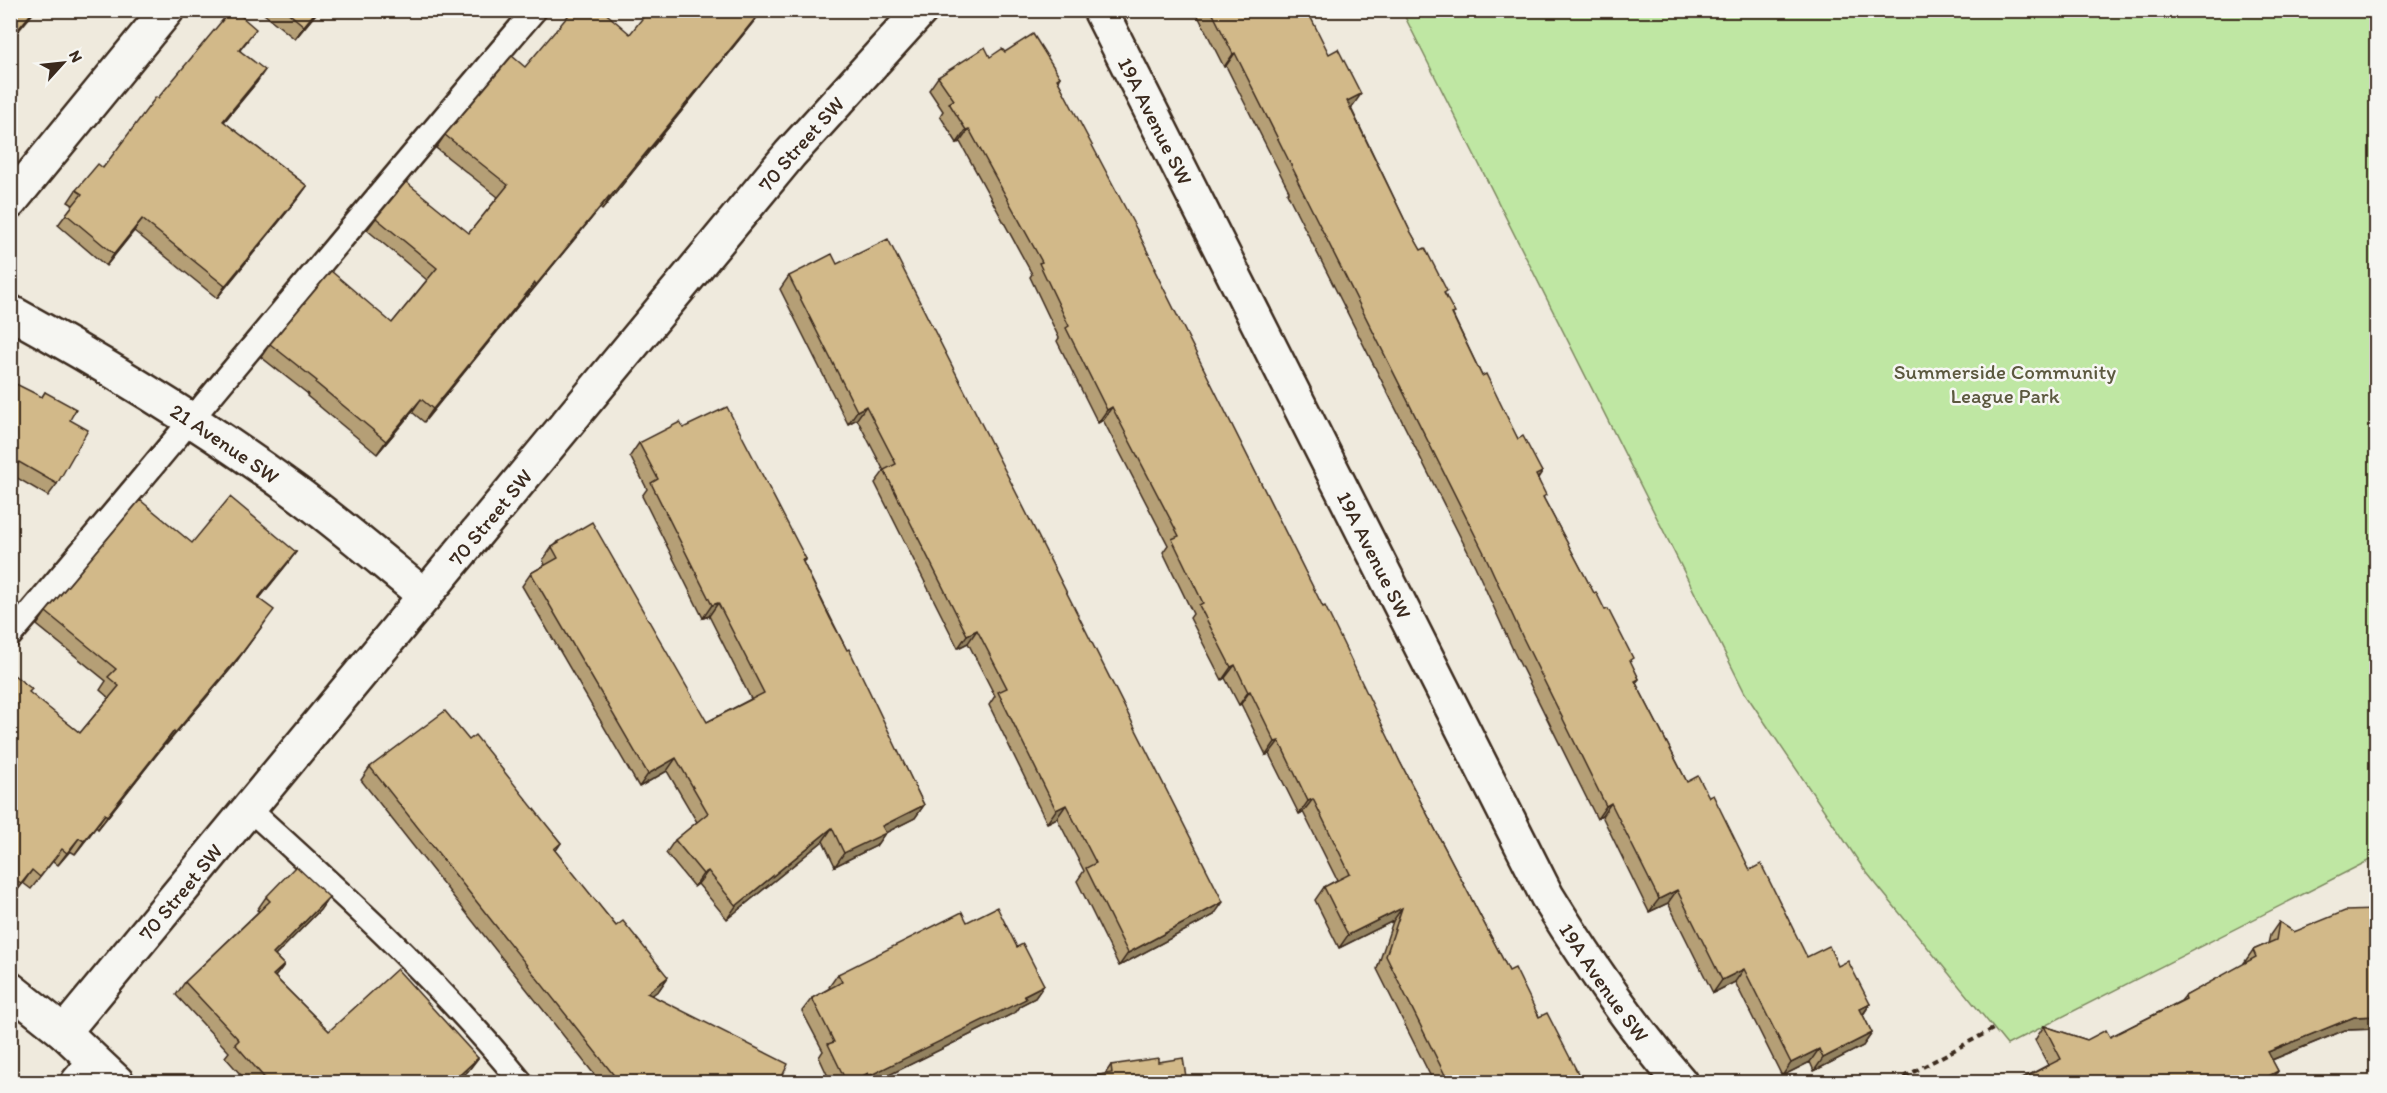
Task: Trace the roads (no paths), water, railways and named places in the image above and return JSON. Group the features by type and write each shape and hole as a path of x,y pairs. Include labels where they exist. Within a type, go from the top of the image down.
{"street":[{"path":"10,202 167,10"},
{"name":"19A Avenue SW","path":"1100,10 1546,896 1614,999 1680,1083"},
{"name":"70 Street SW","path":"64,1032 790,154 913,13"},
{"name":"21 Avenue SW","path":"10,312 68,344 192,421 294,491 424,596"},
{"path":"10,989 64,1032 97,1076"}],"lane":[{"path":"10,636 536,10"},
{"path":"248,808 375,925 441,990 521,1083"}],"park label":[{"name":"Summerside Community League Park","path":"2005,383"}]}
